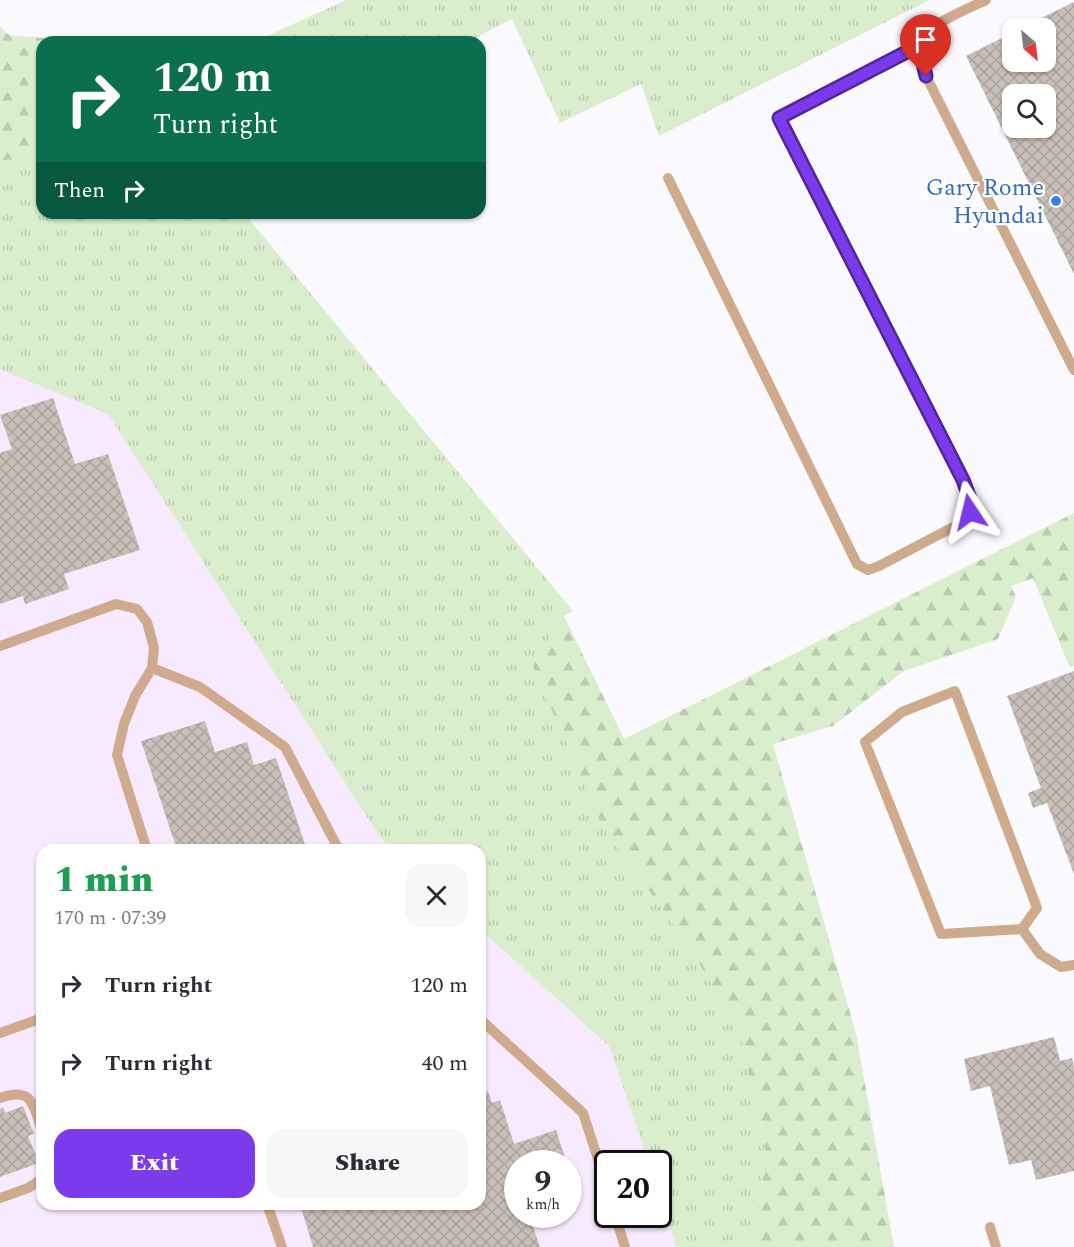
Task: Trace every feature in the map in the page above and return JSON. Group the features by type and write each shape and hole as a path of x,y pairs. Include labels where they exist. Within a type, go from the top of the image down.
{"lane":[{"path":"981,1 926,33 922,44 922,59 926,76 1074,370"},
{"path":"668,178 857,564 868,570 961,523 970,512 969,496 963,480 779,118 922,44"},
{"path":"0,646 116,604 137,609 147,622 154,648 152,668 135,696 124,724 117,755 145,844"},
{"path":"152,668 200,687 285,747 336,844"},
{"path":"956,691 1038,908 1022,929 941,934 865,742 902,712 956,691"},
{"path":"1022,929 1040,954 1060,967 1074,965"},
{"path":"0,1033 36,1020"},
{"path":"486,1024 583,1113 595,1150"},
{"path":"0,1098 13,1093 24,1094 31,1099 36,1114"},
{"path":"0,1198 36,1183"},
{"path":"269,1210 282,1247"},
{"path":"990,1227 996,1247"},
{"path":"619,1228 625,1247"}],"shaded area":[{"path":"54,330 382,840 387,844 36,844 36,1210 486,1210 486,934 609,1046 644,1150 594,1150 594,1228 670,1228 676,1247 0,1247 0,339"}],"green space":[{"path":"346,0 930,0 659,136 641,84 560,123 512,19 479,36 267,36"},
{"path":"0,26 9,35 36,37 36,151 0,162"},
{"path":"36,151 36,219 249,219 573,611 564,616 685,941 739,1028 766,1152 755,1247 676,1247 670,1228 672,1228 672,1150 644,1150 609,1046 486,934 486,844 387,844 382,840 108,414 0,369 0,162"},
{"path":"1074,513 1074,666 1070,668 1033,578 1011,586 1016,597 998,639 904,671 833,726 773,744 856,1034 894,1247 755,1247 766,1152 739,1028 685,941 601,823 532,664 564,616 624,739"}],"building":[{"name":"Gary Rome Hyundai","path":"1074,2 1074,274 1007,138 1056,138 1056,84 1002,84 1002,129 966,56 1002,38 1002,72 1056,72 1056,18 1041,18"},
{"path":"53,398 75,464 108,454 140,550 64,574 69,589 25,604 23,596 0,604 0,453 12,449 0,415"},
{"path":"1074,671 1074,874 1047,803 1033,808 1028,793 1041,788 1007,696"},
{"path":"205,721 215,752 247,742 254,765 276,758 305,844 175,844 141,741"},
{"path":"1054,1037 1060,1061 1072,1058 1074,1068 1074,1171 1036,1180 1031,1160 1009,1165 990,1086 971,1091 964,1059"},
{"path":"488,1091 492,1103 500,1100 514,1144 556,1130 562,1150 504,1150 504,1228 533,1228 540,1247 313,1247 302,1210 486,1210 486,1092"},
{"path":"23,1106 34,1134 28,1136 36,1156 36,1164 0,1177 0,1109 3,1107 5,1113"}],"place":[{"name":"Gary Rome Hyundai","path":"1056,201"}],"route":[{"path":"926,76 922,59 922,44 779,118 963,480 969,496 970,512"}]}
